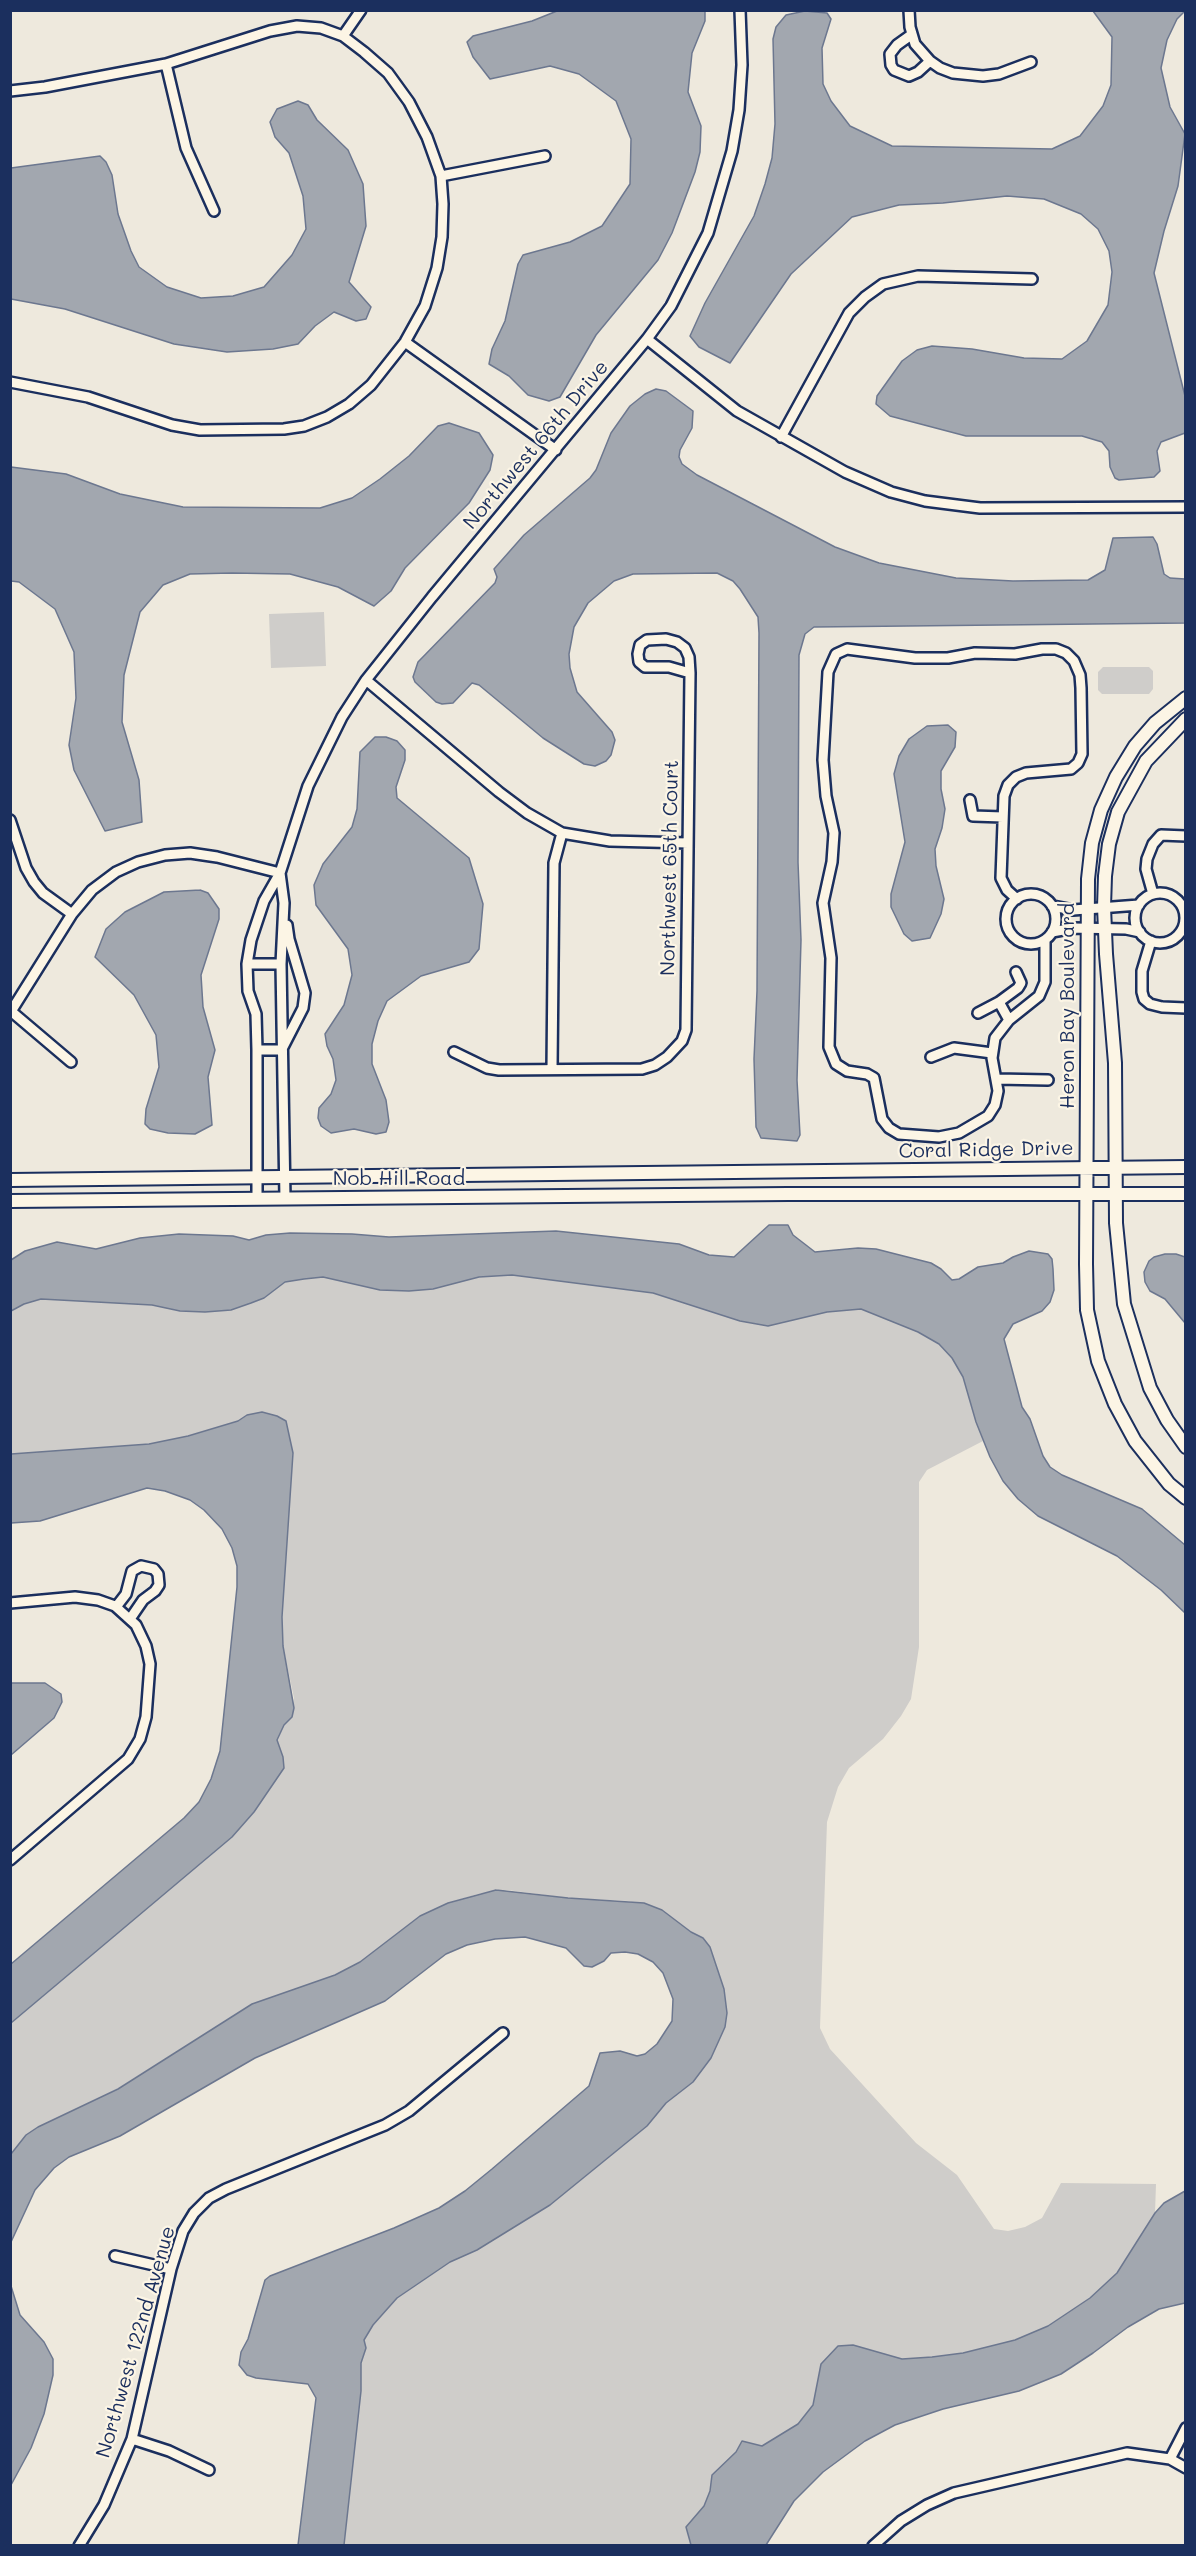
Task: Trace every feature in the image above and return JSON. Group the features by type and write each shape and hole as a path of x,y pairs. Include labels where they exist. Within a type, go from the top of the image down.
{"main road":[{"name":"Heron Bay Boulevard","path":"1185,698 1155,723 1135,746 1116,777 1101,810 1092,843 1087,909 1086,1195 1087,1310 1098,1360 1115,1404 1135,1442 1170,1484 1185,1498"},
{"name":"Heron Bay Boulevard","path":"1185,719 1146,760 1118,812 1109,844 1104,907 1115,1063 1116,1195 1120,1272 1125,1304 1150,1388 1185,1447"},
{"name":"Coral Ridge Drive","path":"788,1173 1185,1167"},
{"name":"Nob Hill Road","path":"10,1180 788,1173"},
{"name":"Nob Hill Road","path":"10,1201 788,1194 1086,1195"},
{"path":"1086,1195 1185,1194"}],"street":[{"path":"343,36 361,10"},
{"name":"Northwest 66th Drive","path":"257,1199 256,1014 248,991 247,964 251,940 264,901 280,873 308,786 342,717 366,680 432,597 647,339 671,306 708,234 720,195 739,110 742,65 740,10"},
{"path":"909,10 911,35 920,51 930,61 953,73 983,76 999,74 1031,62"},
{"path":"10,91 45,87 166,64 270,31 297,26 321,28 343,36 388,73 409,102 427,136 441,176 442,237 438,268 425,306 405,342 371,385 349,404 327,417 304,426 284,429 200,430 181,427 88,397 10,382"},
{"path":"911,35 897,45 890,54 894,70 909,76 918,72 930,61"},
{"path":"166,64 186,148 214,211"},
{"path":"441,176 545,156"},
{"path":"781,436 849,313 883,284 918,276 1032,279"},
{"path":"647,339 717,396 845,472 891,492 925,501 980,508 1185,507"},
{"path":"405,342 556,450"},
{"name":"Northwest 65th Court","path":"552,1069 642,1069 668,1057 676,1050 686,1030 690,673 689,657 685,648 677,642 666,639 647,640 640,645 639,662 645,667 669,667 690,673"},
{"path":"1017,899 1007,890 1001,878 1004,796 1008,785 1016,777 1071,769 1078,763 1082,754 1080,675 1074,661 1066,653 1056,649 948,658 915,658 847,649 836,654 828,672 823,760 826,796 834,833 832,862 823,903 831,958 829,1047 831,1058 836,1064 847,1071 867,1074 874,1078 882,1119 889,1128 899,1134 939,1137 958,1133 988,1116 995,1105 998,1091 992,1053 994,1038 1009,1020 1039,996 1045,982 1045,940"},
{"path":"366,680 499,792 562,833 610,841 688,843"},
{"path":"970,800 974,816 1003,817"},
{"path":"10,820 26,868 34,882 43,893 72,914"},
{"path":"454,1052 487,1068 552,1069 554,863 562,833"},
{"path":"1153,894 1146,869 1147,858 1153,844 1161,835 1185,836"},
{"path":"71,1062 11,1012 72,914 92,890 116,872 165,855 190,853 217,857 280,873"},
{"name":"Northwest 66th Drive","path":"280,873 289,939 305,993 303,1008 282,1050"},
{"path":"1161,893 1177,900 1185,915 1181,932 1168,942 1151,941 1140,932 1135,918 1139,905 1153,894 1161,893"},
{"path":"1052,906 1056,921 1052,932 1045,940 1030,944 1022,943 1010,933 1006,918 1008,911 1017,899 1032,895 1062,909 1139,905"},
{"name":"Northwest 66th Drive","path":"284,903 281,964 285,1199"},
{"path":"1052,932 1105,928 1140,932"},
{"path":"1151,941 1142,970 1144,999 1156,1006 1185,1008"},
{"path":"247,964 281,964"},
{"path":"978,1013 999,1002 1018,988 1021,983 1016,972"},
{"path":"999,1002 1009,1020"},
{"path":"932,1057 954,1048 992,1053"},
{"path":"257,1050 282,1050"},
{"path":"997,1079 1048,1080"},
{"path":"141,1566 154,1569 158,1574 159,1585 155,1591 123,1613 132,1571 141,1566"},
{"path":"10,1603 75,1597 98,1600 123,1613 136,1625 146,1646 150,1664 146,1717 140,1739 128,1759 10,1860"},
{"name":"Northwest 122nd Avenue","path":"79,2546 104,2505 132,2439 171,2270 183,2231 194,2213 210,2198 226,2188 385,2125 409,2111 503,2033"},
{"path":"116,2256 171,2270"},
{"path":"1170,2459 1185,2428"},
{"path":"132,2439 169,2451 209,2470"},
{"path":"873,2546 901,2521 927,2505 954,2493 1127,2453 1170,2459 1185,2468"}],"shaded area":[{"path":"557,11 705,11 705,21 692,53 688,92 701,126 700,152 695,172 672,233 658,260 596,335 560,397 549,401 528,395 509,376 489,364 492,349 505,321 518,264 523,255 570,242 602,226 630,184 631,139 616,101 579,74 550,66 490,79 473,57 467,42 473,36 532,21"},
{"path":"805,11 827,13 831,19 822,48 823,84 831,101 850,126 892,146 1052,149 1080,136 1103,106 1111,85 1112,37 1093,11 1185,11 1177,19 1167,40 1161,68 1170,107 1185,134 1178,186 1154,273 1185,396 1185,433 1161,442 1157,451 1160,471 1154,477 1119,480 1115,478 1110,467 1109,451 1102,442 1082,436 966,436 890,416 876,404 877,396 902,361 917,350 932,346 972,349 1024,358 1062,359 1087,341 1108,305 1112,272 1109,251 1098,229 1081,214 1044,199 1007,196 899,205 852,217 791,274 730,363 699,347 690,336 705,303 754,216 765,184 772,158 775,124 773,39 776,27 786,15"},
{"path":"298,101 308,105 317,120 348,150 363,184 366,226 349,282 371,307 366,319 356,321 334,312 315,326 298,344 273,349 227,352 174,344 65,309 11,299 11,168 100,156 106,162 112,175 118,214 139,267 167,287 201,298 233,296 264,287 292,255 306,229 303,196 289,153 275,137 270,122 277,109"},
{"path":"656,389 666,391 693,411 692,428 680,450 679,457 682,464 697,475 835,547 879,563 956,578 1013,581 1088,580 1105,570 1113,538 1153,537 1157,544 1164,574 1170,578 1185,579 1185,623 814,627 805,634 799,655 798,862 801,940 797,1080 800,1135 797,1141 761,1138 756,1127 754,1059 757,991 759,633 758,617 740,589 733,581 717,573 633,574 614,581 588,603 574,627 569,654 570,668 577,692 612,732 615,740 611,755 606,761 595,766 584,764 543,738 479,685 472,683 453,703 442,704 436,702 415,682 413,677 418,662 495,583 497,577 494,569 524,535 590,478 596,470 611,433 630,406 645,394"},
{"path":"449,423 479,433 493,455 490,470 469,503 405,568 391,591 374,606 338,587 290,574 190,574 163,585 140,612 124,675 122,722 139,780 142,822 105,831 74,770 69,745 76,698 74,652 55,609 19,582 11,581 11,467 66,474 120,494 183,507 320,508 352,498 409,456 438,426"},
{"path":"324,612 326,666 271,668 269,614"},
{"path":"1103,667 1149,667 1153,671 1153,689 1149,694 1102,694 1098,690 1098,672"},
{"path":"948,725 956,732 955,747 941,771 941,789 945,809 935,849 936,866 944,899 941,914 930,938 912,941 904,934 891,907 891,894 905,842 894,774 899,756 909,739 927,726"},
{"path":"375,737 386,737 397,741 405,750 405,760 396,787 397,798 469,858 483,904 479,949 469,962 421,976 387,1001 378,1021 372,1044 372,1064 386,1100 389,1122 386,1132 376,1134 354,1129 331,1133 321,1126 318,1118 319,1108 331,1094 336,1080 333,1059 325,1034 344,1005 352,975 348,949 316,905 314,885 323,864 352,827 357,809 360,752"},
{"path":"200,890 208,893 219,909 219,919 201,975 203,1007 215,1050 208,1077 212,1125 195,1134 168,1133 150,1129 145,1124 146,1109 159,1067 156,1035 134,995 95,957 106,929 125,912 164,892"},
{"path":"769,1225 788,1225 793,1235 815,1252 858,1248 876,1249 931,1263 952,1280 959,1279 978,1267 1003,1263 1029,1251 1048,1254 1052,1259 1054,1290 1050,1302 1042,1311 1013,1324 1004,1339 1022,1407 1030,1419 1043,1456 1050,1467 1062,1475 1142,1509 1185,1545 1185,1613 1161,1590 1117,1556 1038,1516 1018,1499 1003,1481 990,1457 976,1422 963,1377 952,1358 939,1344 918,1332 861,1309 827,1312 768,1326 740,1321 653,1293 512,1275 479,1277 433,1289 409,1291 380,1290 323,1277 304,1279 285,1282 264,1298 231,1310 205,1312 180,1311 152,1305 41,1299 11,1311 11,1260 25,1251 57,1242 96,1249 140,1238 179,1234 233,1236 249,1240 266,1235 290,1233 389,1237 556,1231 679,1244 709,1255 734,1257"},
{"path":"1165,1254 1185,1257 1185,1323 1165,1299 1150,1291 1145,1282 1144,1272 1149,1261"},
{"path":"512,1275 653,1293 740,1321 768,1326 827,1312 861,1309 918,1332 939,1344 952,1358 963,1377 983,1441 927,1470 919,1482 919,1647 911,1699 883,1739 849,1768 838,1787 827,1822 820,2028 830,2049 916,2143 957,2175 994,2229 1008,2231 1025,2227 1042,2218 1061,2183 1156,2184 1155,2213 1117,2273 1090,2298 1048,2326 1015,2340 963,2353 932,2357 902,2359 853,2345 821,2364 813,2405 798,2424 762,2446 742,2442 736,2452 713,2475 704,2506 686,2527 691,2545 344,2545 361,2391 361,2363 366,2348 364,2340 373,2325 397,2298 450,2262 477,2250 550,2205 647,2126 666,2103 693,2082 716,2047 725,2027 724,1989 710,1947 703,1938 691,1932 662,1910 628,1901 568,1898 507,1890 478,1894 448,1903 420,1916 360,1962 335,1975 252,2004 117,2089 38,2127 11,2154 11,2023 232,1837 254,1812 284,1768 277,1741 284,1725 292,1717 294,1698 283,1646 282,1617 293,1453 247,1415 238,1421 188,1436 149,1444 11,1454 11,1311 41,1299 152,1305 180,1311 205,1312 231,1310 264,1298 285,1282 304,1279 323,1277 338,1279 380,1290 433,1289 479,1277"},
{"path":"262,1412 286,1421 293,1453 282,1617 283,1646 294,1708 292,1717 284,1725 277,1740 284,1768 254,1812 232,1837 11,2023 11,1964 184,1818 199,1802 211,1779 220,1751 237,1587 237,1566 232,1548 222,1529 204,1510 190,1500 165,1491 147,1488 40,1521 11,1523 11,1454 149,1444 188,1436"},
{"path":"11,1683 45,1683 61,1694 62,1702 54,1718 11,1755"},
{"path":"496,1890 644,1903 662,1910 691,1932 703,1938 710,1947 724,1989 727,2013 725,2027 711,2058 693,2082 666,2103 647,2126 550,2205 477,2250 450,2262 397,2298 373,2325 364,2340 366,2348 361,2363 361,2391 344,2545 298,2545 316,2398 308,2384 256,2378 247,2375 239,2365 241,2352 248,2339 265,2280 439,2208 465,2191 589,2086 600,2053 620,2051 637,2056 645,2054 657,2044 672,2021 673,1999 663,1973 653,1962 638,1954 625,1952 611,1953 604,1961 592,1967 584,1966 566,1948 525,1937 495,1939 467,1945 446,1954 385,2001 255,2058 120,2136 69,2157 54,2168 35,2190 11,2242 11,2154 26,2135 38,2127 118,2089 252,2004 335,1975 360,1962 420,1916 448,1903"},
{"path":"1185,2191 1185,2303 1159,2309 1128,2327 1061,2374 1019,2391 943,2409 895,2425 865,2441 823,2472 794,2501 766,2545 691,2545 686,2527 704,2506 710,2491 712,2475 736,2452 742,2441 762,2446 798,2424 813,2405 821,2364 838,2346 853,2345 902,2359 932,2357 963,2353 1015,2340 1048,2326 1090,2298 1117,2273 1155,2213 1164,2203"},
{"path":"11,2286 20,2315 44,2342 53,2359 53,2375 44,2414 31,2448 11,2485"}]}
